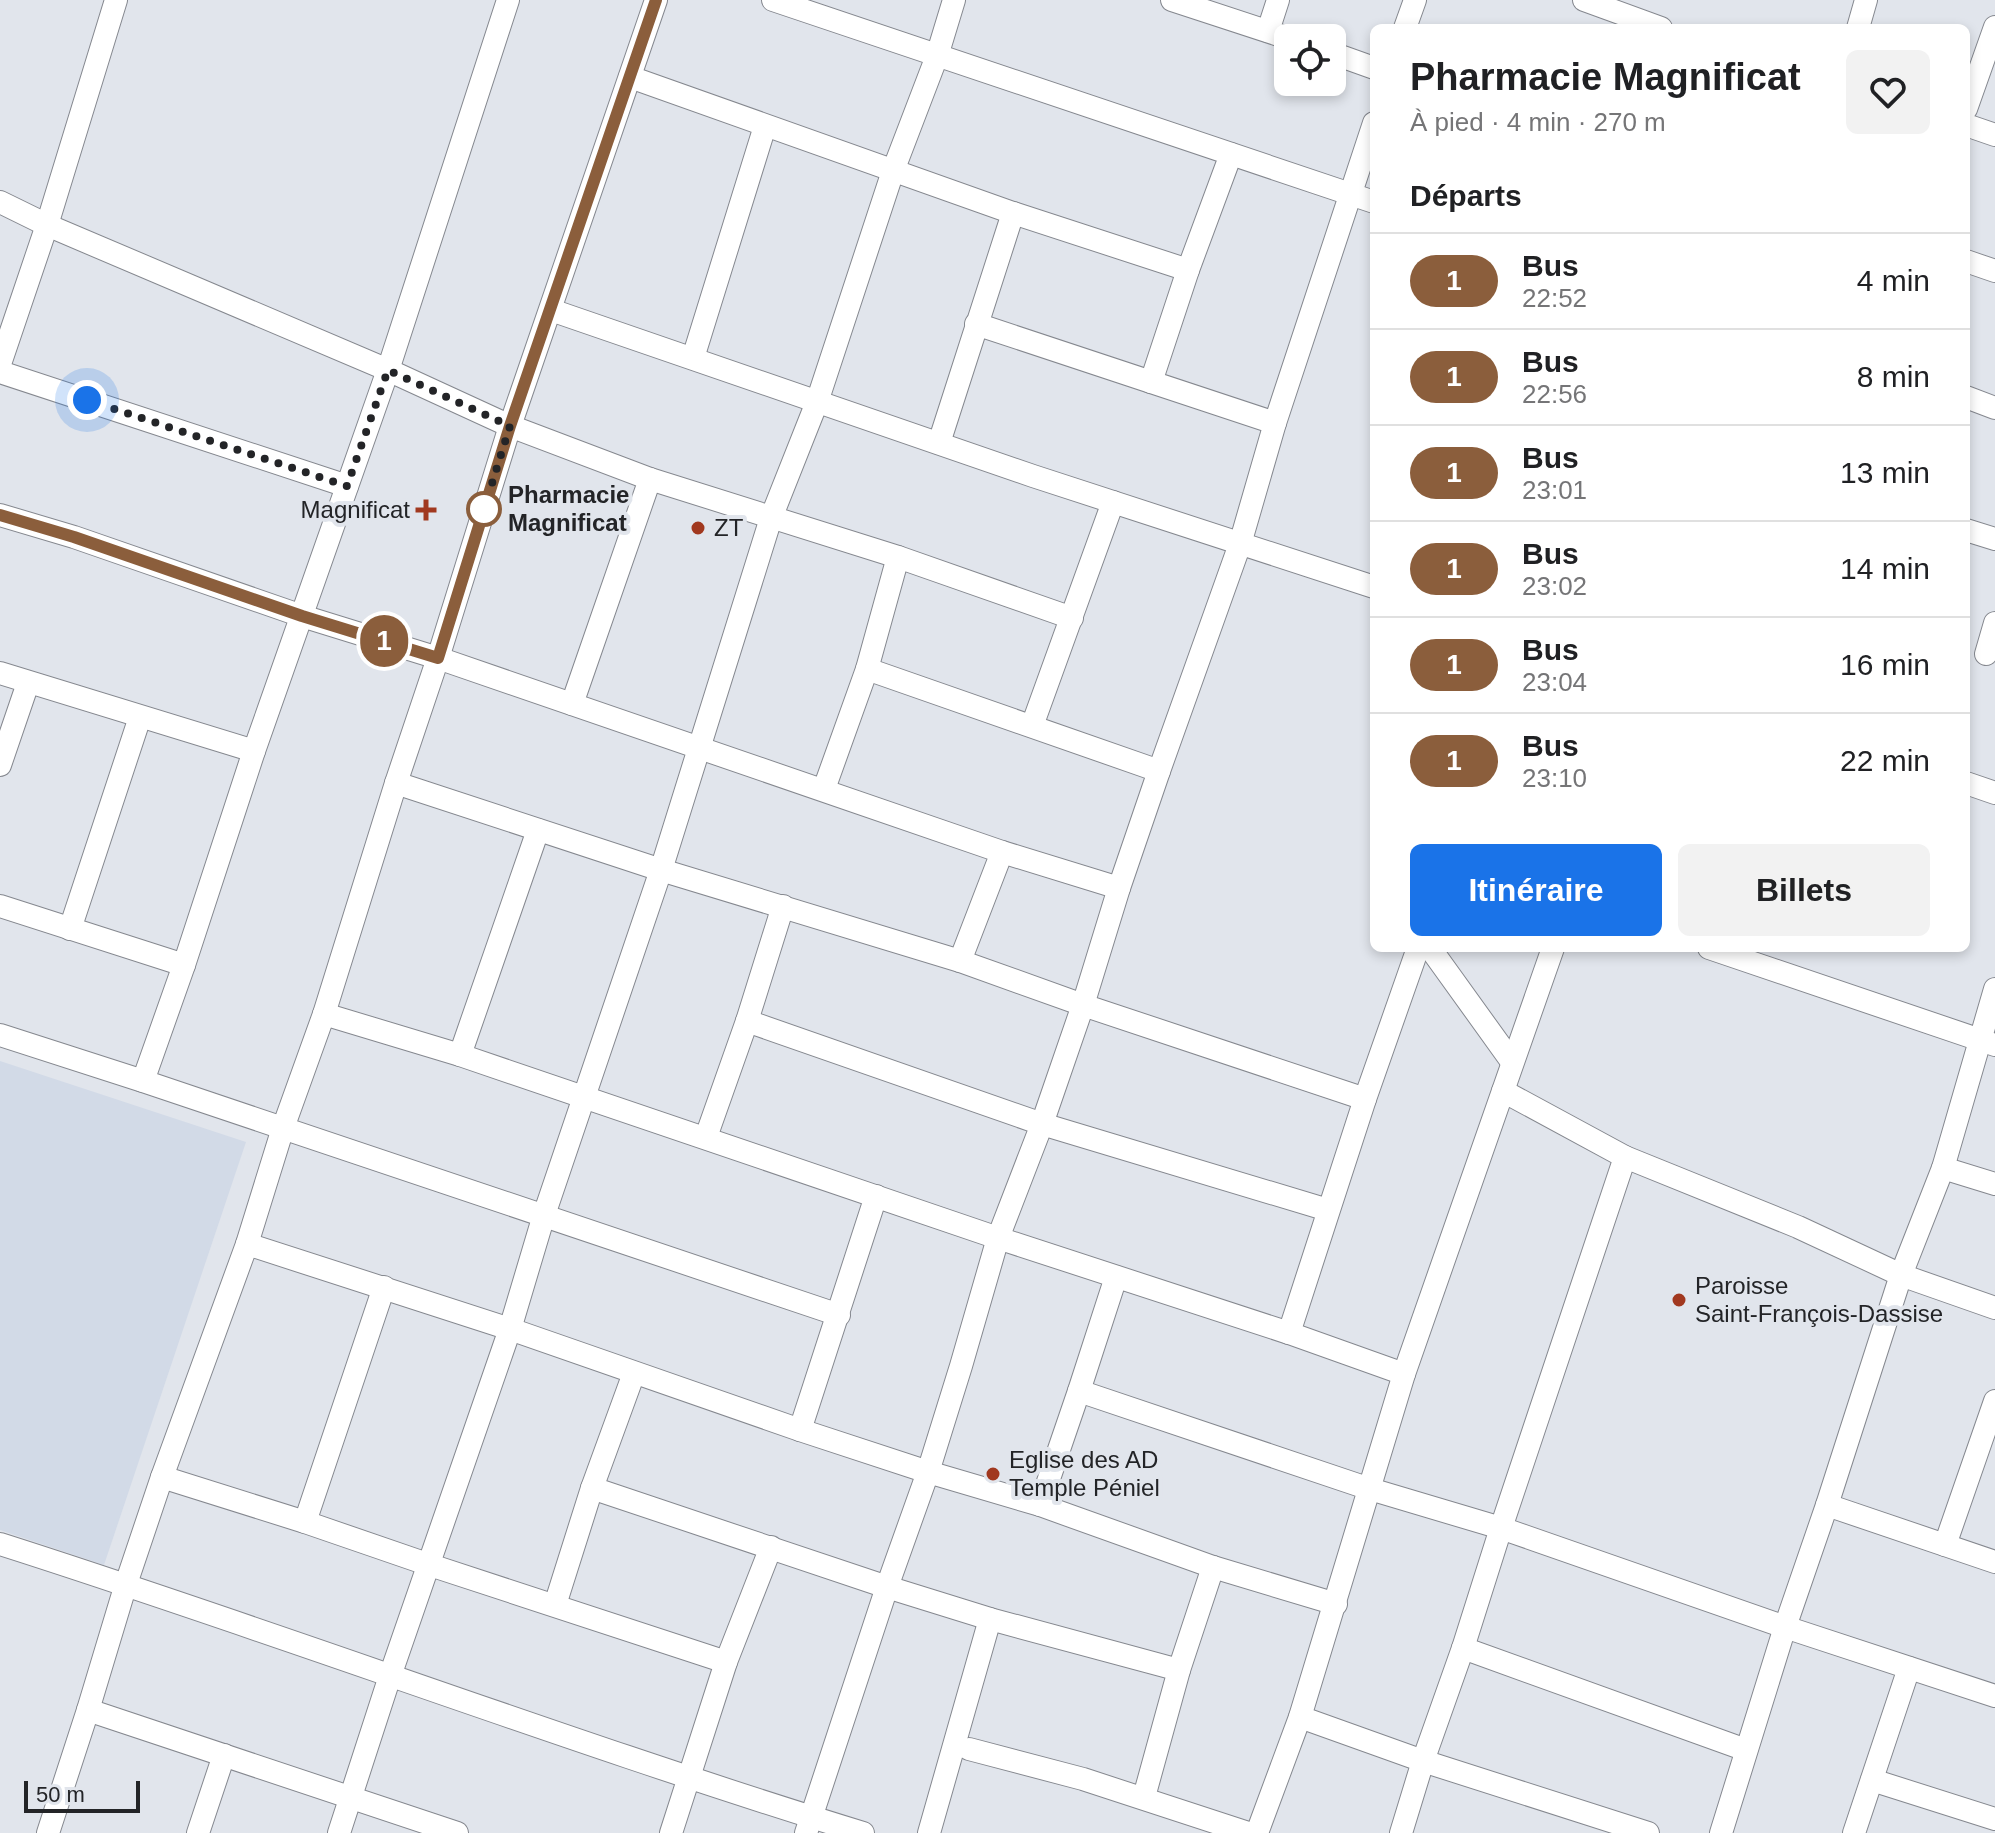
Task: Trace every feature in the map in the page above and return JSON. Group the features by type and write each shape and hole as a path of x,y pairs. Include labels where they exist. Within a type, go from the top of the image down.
{"street":[{"path":"0,364 47,225 116,0"},
{"path":"143,1081 254,751 388,370 508,0"},
{"path":"48,1833 162,1477 247,1244 283,1128 324,1014 510,426 656,0"},
{"path":"773,0 1370,201"},
{"path":"339,1833 661,870 771,518 817,402 893,171 937,56 954,0"},
{"path":"1172,0 1274,33"},
{"path":"1278,0 1278,24"},
{"path":"1406,24 1415,0"},
{"path":"1584,0 1650,24"},
{"path":"1859,24 1866,0"},
{"path":"1970,98 1995,27"},
{"path":"1346,58 1370,67"},
{"path":"630,77 1013,213 1188,270"},
{"path":"693,358 765,126"},
{"path":"1970,126 1995,135"},
{"path":"809,1825 928,1472 998,1238 1042,1124 1119,888 1240,544 1275,423 1370,135"},
{"path":"1151,382 1231,154"},
{"path":"0,202 510,426 650,479 898,557 1072,618"},
{"path":"939,443 1013,213"},
{"path":"1970,262 1995,271"},
{"path":"551,310 1113,502 1370,586"},
{"path":"976,324 1275,423"},
{"path":"0,372 347,486"},
{"path":"1970,399 1995,408"},
{"path":"572,704 650,479"},
{"path":"1032,726 1113,502"},
{"path":"0,515 438,658 1002,852 1119,888"},
{"path":"1970,531 1995,539"},
{"path":"824,789 867,669 898,557"},
{"path":"1982,653 1995,623"},
{"path":"867,669 1159,771"},
{"path":"0,673 254,751"},
{"path":"0,765 28,683"},
{"path":"70,929 140,717"},
{"path":"396,783 661,870 960,961 1365,1099"},
{"path":"1970,784 1995,793"},
{"path":"460,1055 538,830"},
{"path":"960,961 1002,852"},
{"path":"0,906 184,965"},
{"path":"706,1137 783,906"},
{"path":"1289,1333 1417,952"},
{"path":"1433,952 1512,1062"},
{"path":"1257,1833 1300,1717 1404,1374 1552,952"},
{"path":"1721,952 1987,1043"},
{"path":"1721,1833 1901,1275 1987,1043 1995,989"},
{"path":"324,1014 460,1055 1404,1374"},
{"path":"747,1021 1042,1124 1328,1210"},
{"path":"0,1035 839,1315"},
{"path":"1503,1091 1625,1157 1798,1227 1901,1275 1995,1308"},
{"path":"1401,1833 1625,1157"},
{"path":"1943,1168 1995,1184"},
{"path":"800,1430 876,1196"},
{"path":"247,1244 510,1329 800,1430 1040,1505 1213,1567 1336,1604"},
{"path":"1040,1505 1116,1277"},
{"path":"305,1522 384,1287"},
{"path":"555,1605 592,1488 634,1373"},
{"path":"1079,1391 1370,1489 1501,1528 1995,1696"},
{"path":"1945,1545 1991,1425 1995,1401"},
{"path":"162,1477 726,1662"},
{"path":"592,1488 990,1619 1179,1670"},
{"path":"1827,1505 1995,1562"},
{"path":"0,1544 126,1584 689,1777 809,1825 863,1833"},
{"path":"671,1833 726,1662 771,1547"},
{"path":"1144,1797 1179,1670 1213,1567"},
{"path":"929,1833 990,1619"},
{"path":"1463,1648 1746,1750"},
{"path":"1854,1833 1909,1668"},
{"path":"88,1710 457,1833"},
{"path":"1300,1717 1423,1761 1648,1833"},
{"path":"969,1749 1144,1797 1248,1833"},
{"path":"198,1833 224,1755"},
{"path":"1872,1780 1995,1819"}],"shaded area":[{"path":"0,1061 246,1142 104,1565 0,1530"}],"bus line":[{"name":"1","path":"0,515 438,658 510,426 656,0"}],"place":[{"name":"Pharmacie Magnificat","path":"484,509"},
{"name":"Magnificat","path":"426,510"},
{"name":"ZT","path":"698,528"},
{"name":"Paroisse Saint-François-Dassise","path":"1679,1300"},
{"name":"Eglise des AD Temple Péniel","path":"993,1474"}],"route":[{"path":"87,400 347,486 388,370 510,426 484,509"}]}
